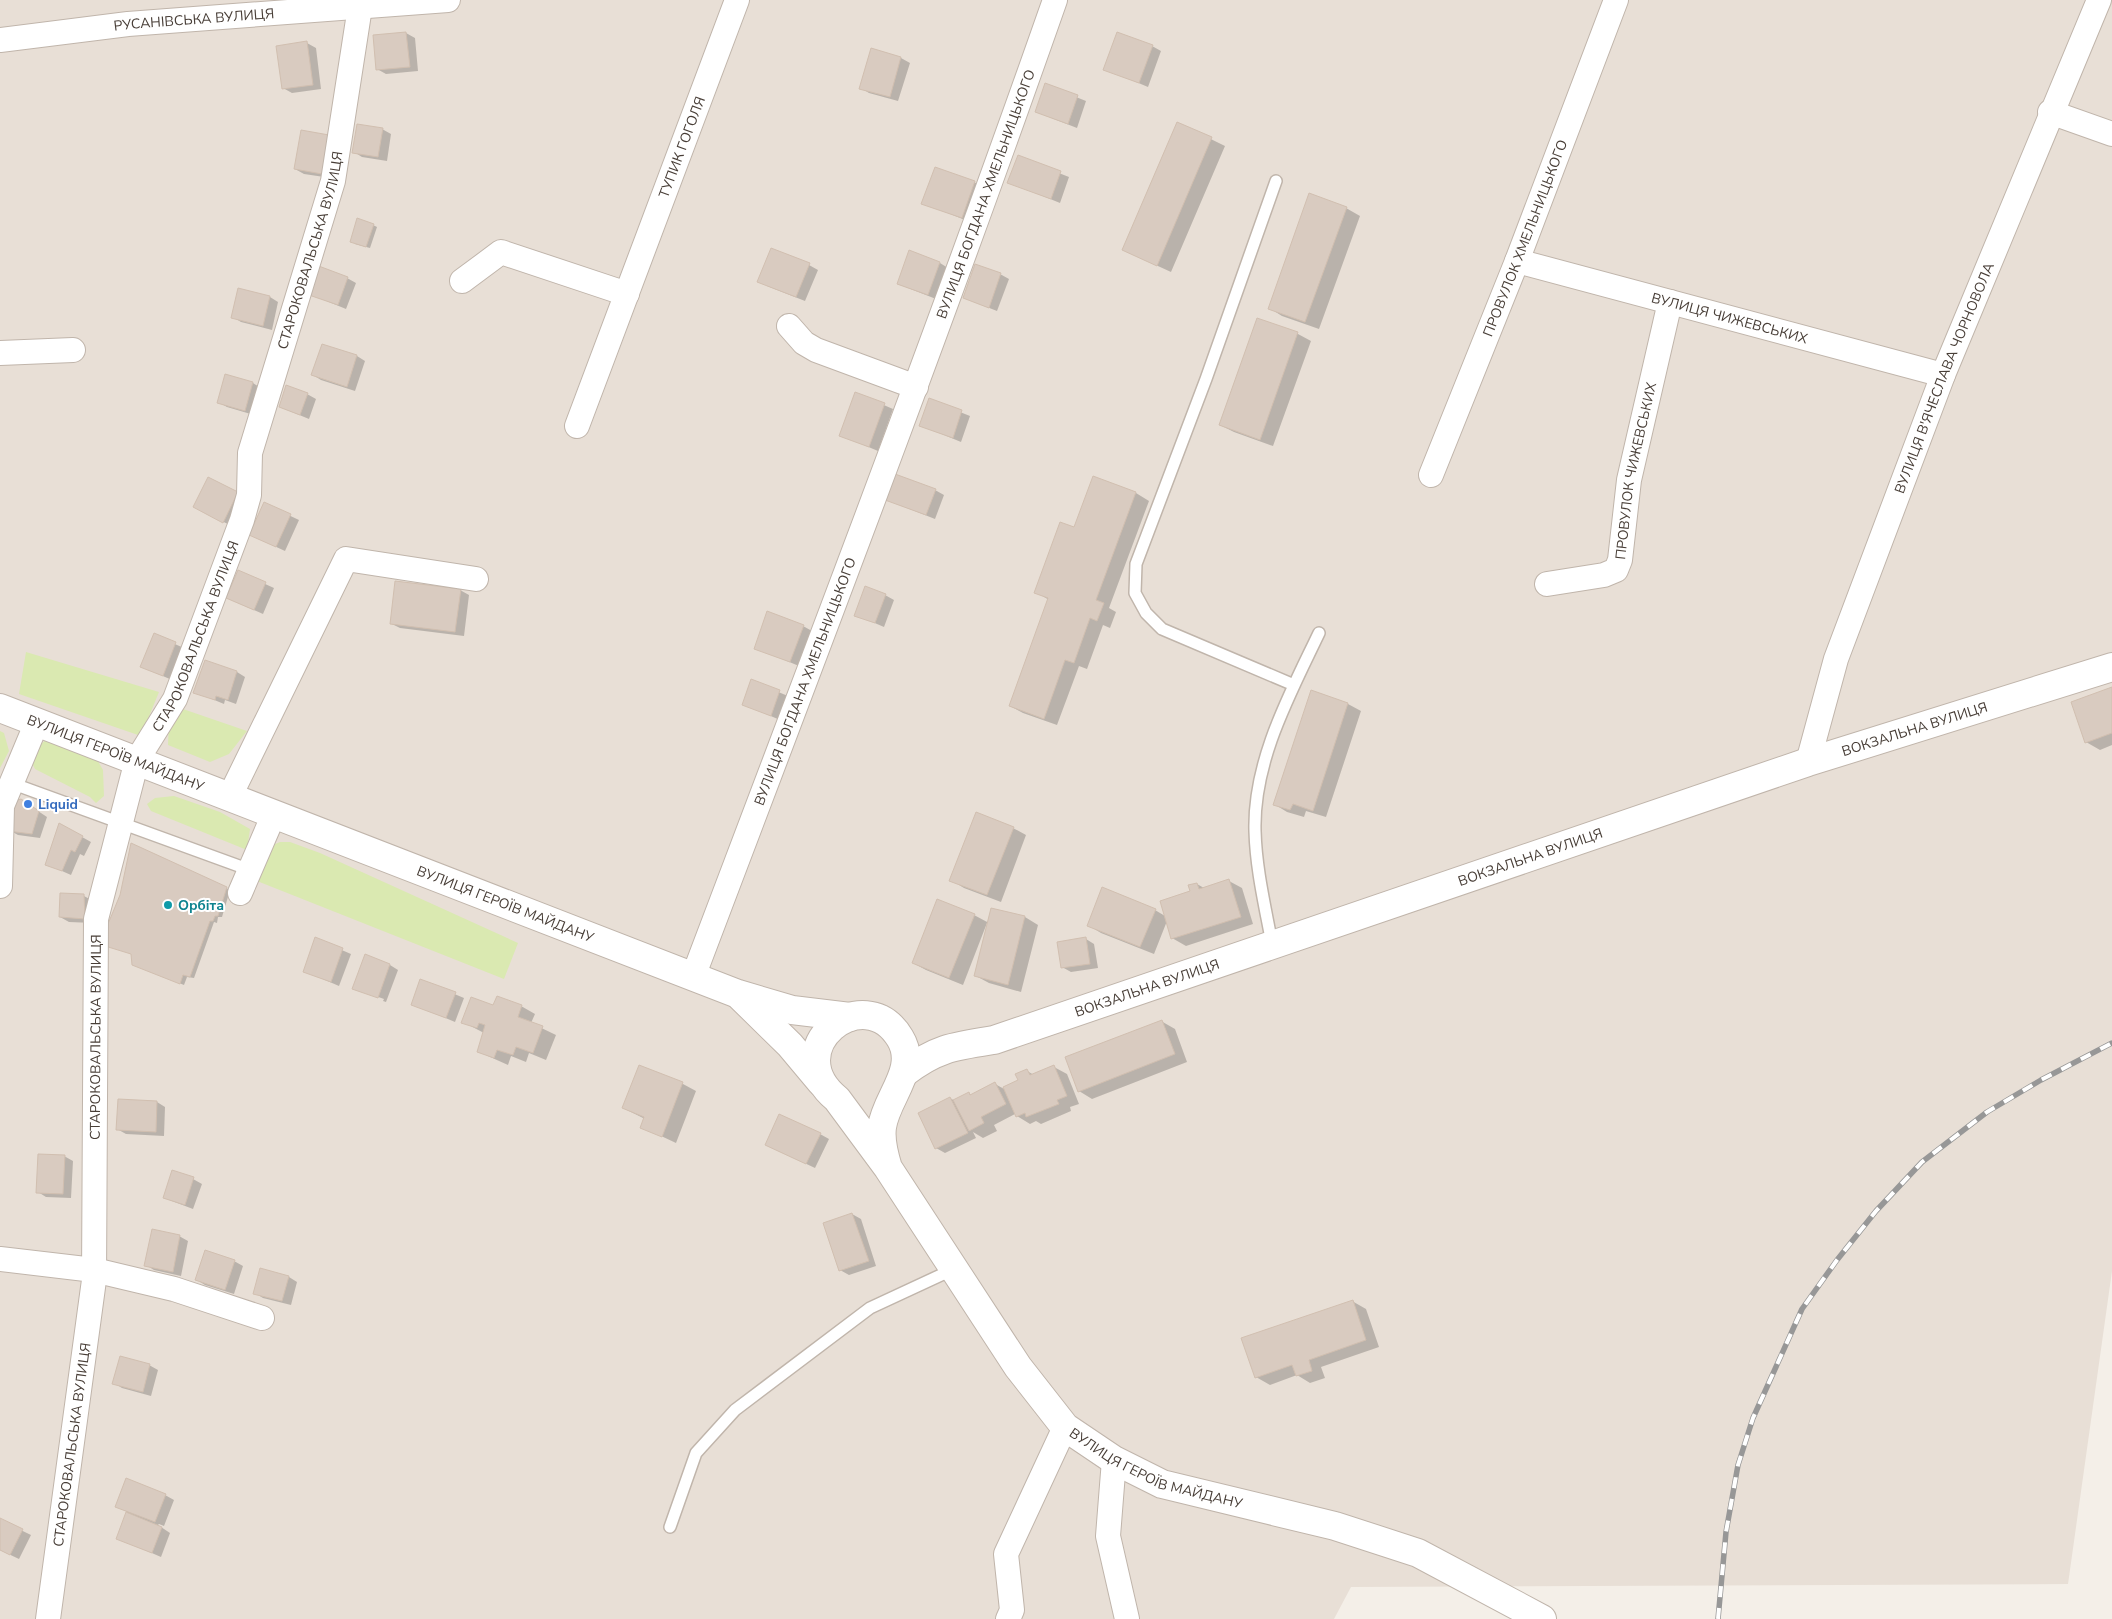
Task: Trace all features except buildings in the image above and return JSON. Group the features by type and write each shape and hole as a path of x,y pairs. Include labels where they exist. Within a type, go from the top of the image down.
{"street":[{"name":"РУСАНІВСЬКА ВУЛИЦЯ","path":"0,40 128,24 448,0"},
{"name":"ТУПИК ГОГОЛЯ","path":"577,426 737,0"},
{"name":"ВУЛИЦЯ БОГДАНА ХМЕЛЬНИЦЬКОГО","path":"693,977 916,387 983,206 1055,0"},
{"name":"ПРОВУЛОК ХМЕЛЬНИЦЬКОГО","path":"1431,475 1517,261 1616,0"},
{"name":"ВУЛИЦЯ В'ЯЧЕСЛАВА ЧОРНОВОЛА","path":"1808,762 1836,659 1943,375 2050,112 2099,0"},
{"name":"СТАРОКОВАЛЬСЬКА ВУЛИЦЯ","path":"48,1619 94,1270 96,919 137,760 176,699 242,520 249,495 250,453 333,181 360,7"},
{"path":"2050,112 2112,134"},
{"path":"462,281 501,252 627,294"},
{"name":"ВУЛИЦЯ ЧИЖЕВСЬКИХ","path":"1517,261 1943,375"},
{"name":"ПРОВУЛОК ЧИЖЕВСЬКИХ","path":"1547,584 1604,575 1616,570 1620,560 1628,480 1670,302"},
{"path":"789,326 804,343 816,350 916,387"},
{"path":"0,353 73,350"},
{"path":"230,796 346,559 476,579"},
{"name":"ВОКЗАЛЬНА ВУЛИЦЯ","path":"901,1079 929,1055 949,1047 994,1040 1808,762 2112,666"},
{"name":"ВУЛИЦЯ ГЕРОЇВ МАЙДАНУ","path":"0,708 738,994 792,1010 874,1017 884,1022 894,1029 900,1039 905,1050 906,1062 901,1079 887,1108 882,1128 882,1149 888,1168"},
{"path":"0,886 2,806 36,722"},
{"path":"240,893 274,814"},
{"name":"ВУЛИЦЯ ГЕРОЇВ МАЙДАНУ","path":"738,994 790,1045 829,1090 888,1168 1018,1367 1065,1428 1114,1460 1162,1484 1335,1526 1418,1553 1542,1619"},
{"name":"ВУЛИЦЯ ГЕРОЇВ МАЙДАНУ","path":"829,1090 816,1059 820,1042 830,1028 850,1016"},
{"name":"ВОКЗАЛЬНА ВУЛИЦЯ","path":"894,1029 924,1043 949,1047"},
{"path":"829,1090 853,1105 871,1104 892,1093 901,1079"},
{"path":"0,1259 94,1270 174,1289 262,1318"},
{"path":"1008,1619 1012,1610 1006,1554 1065,1428"},
{"path":"1114,1460 1108,1536 1128,1619"}],"lane":[{"path":"1276,181 1206,379 1136,564 1135,593 1146,613 1162,629 1294,685"},
{"path":"1272,944 1259,880 1255,830 1256,794 1271,740 1294,685 1319,633"},
{"path":"12,783 250,870"},
{"path":"670,1527 696,1453 735,1410 870,1308 954,1269"}],"shaded area":[{"path":"0,0 2112,0 2112,1271 2068,1584 1351,1587 1334,1619 0,1619"}],"green space":[{"path":"26,652 159,692 141,736 19,694"},
{"path":"180,708 247,731 229,754 210,762 168,745 169,721"},
{"path":"0,731 4,733 9,751 0,768"},
{"path":"48,738 95,756 103,770 104,796 96,803 90,797 35,769 28,755"},
{"path":"174,796 220,812 250,829 247,850 151,811 147,804 155,798"},
{"path":"280,842 290,842 320,853 518,943 504,979 257,881 266,848"}],"railway":[{"path":"1718,1619 1726,1532 1738,1465 1753,1418 1802,1309 1837,1260 1876,1211 1922,1162 1987,1112 2041,1080 2112,1043"}],"place":[{"name":"Liquid","path":"28,804"},
{"name":"Орбіта","path":"168,905"}]}
